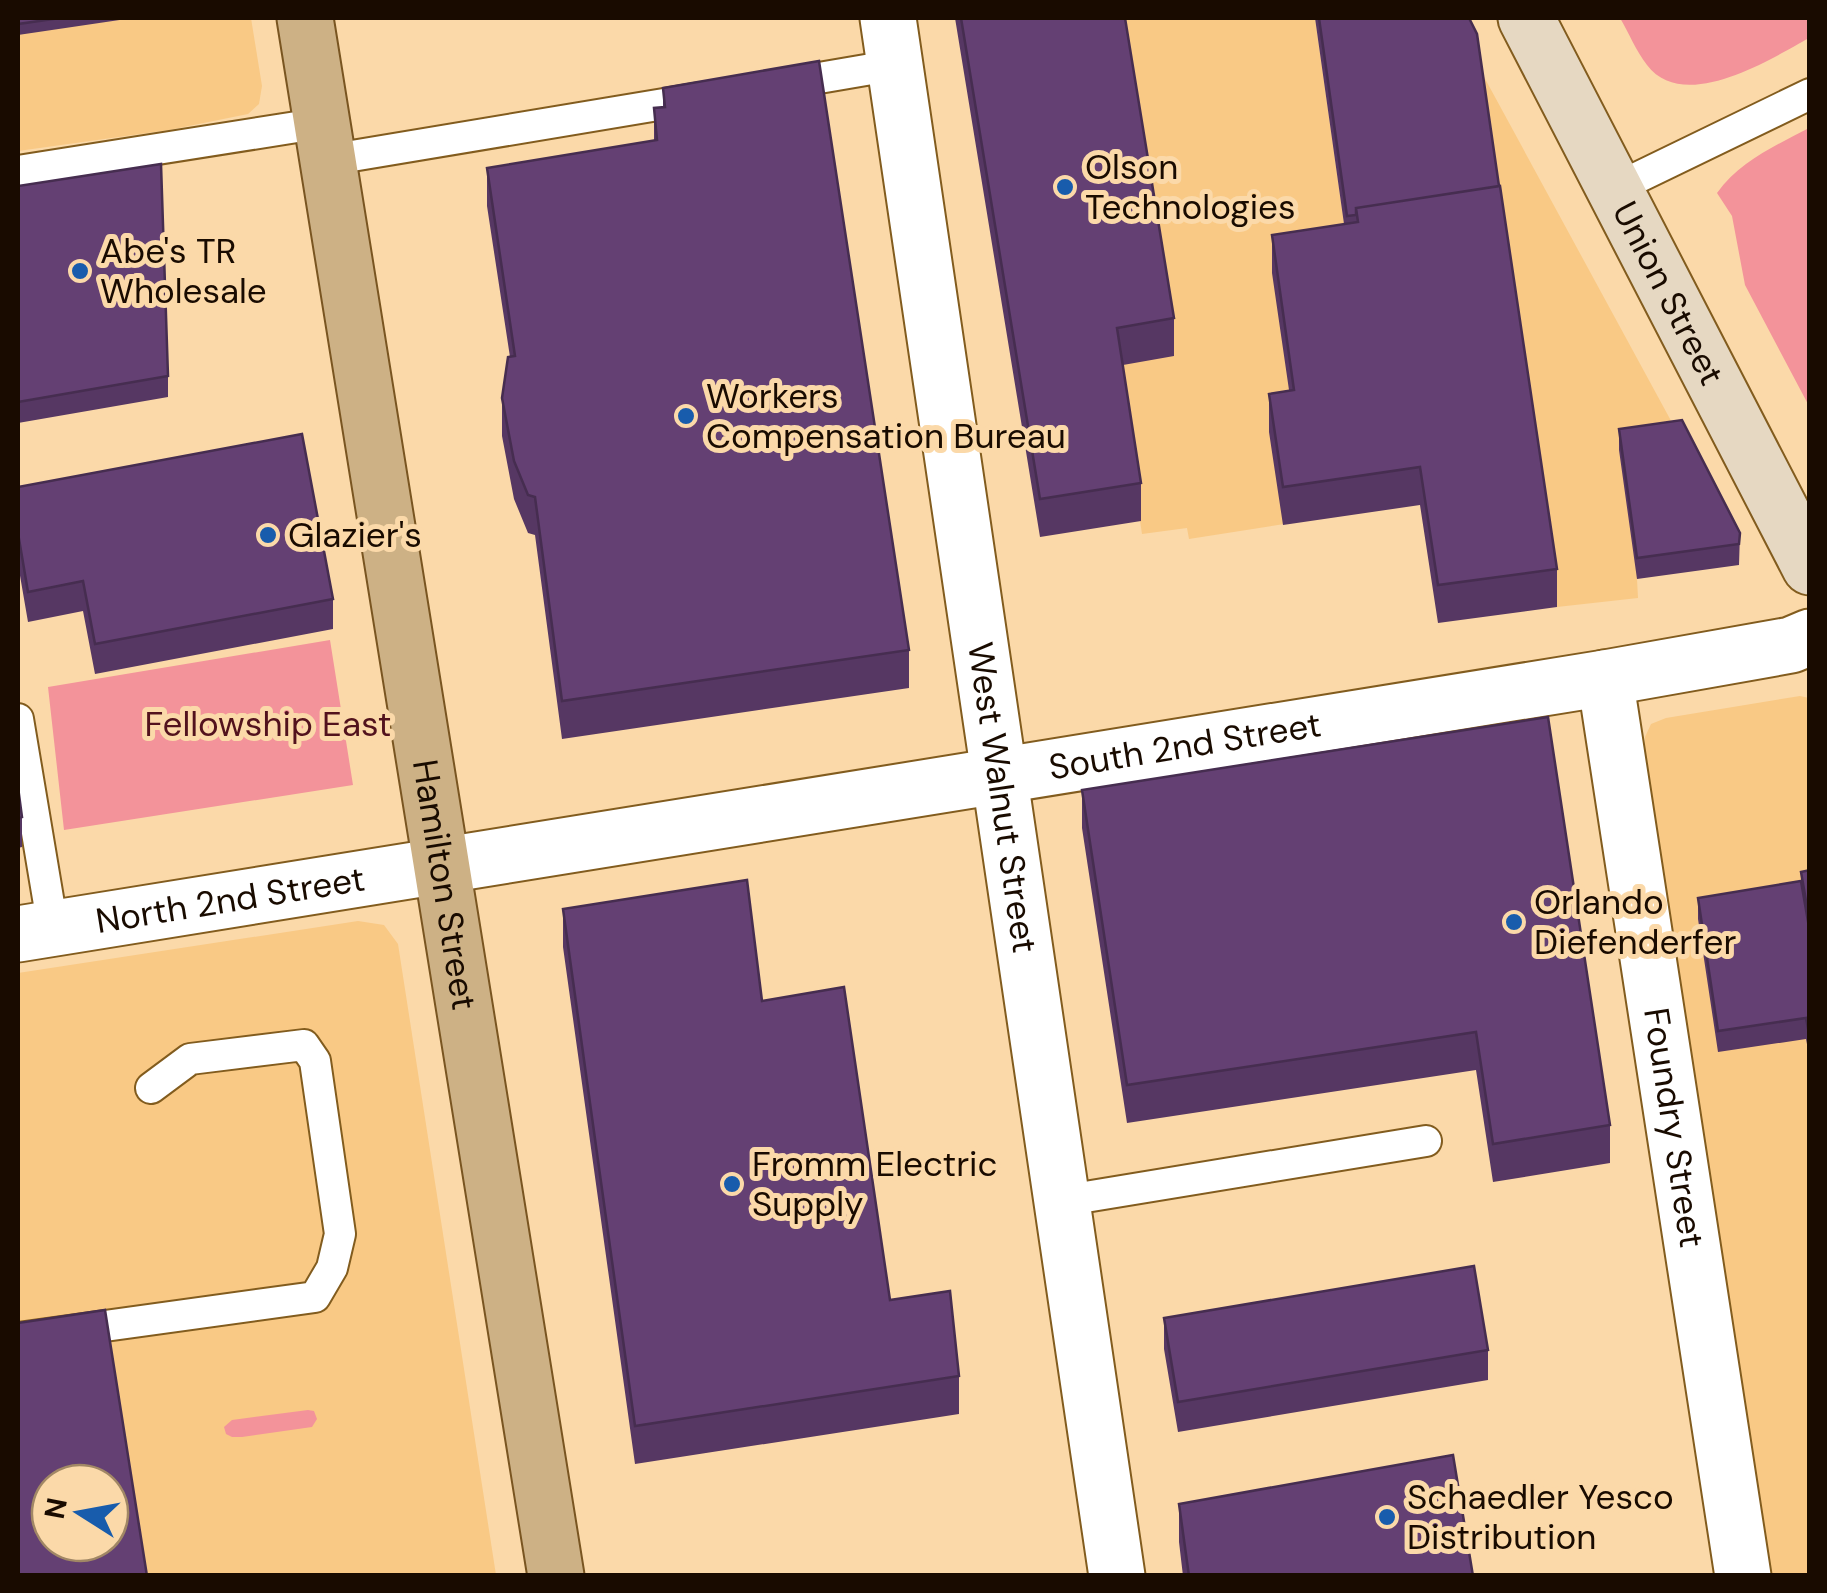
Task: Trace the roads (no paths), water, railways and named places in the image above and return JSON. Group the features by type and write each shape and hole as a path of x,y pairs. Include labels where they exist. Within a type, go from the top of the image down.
{"main road":[{"name":"Hamilton Street","path":"305,18 556,1576"},
{"name":"Union Street","path":"1526,18 1810,567"}],"street":[{"name":"West Walnut Street","path":"891,41 1116,1576"},
{"name":"South 2nd Street","path":"442,866 1605,678 1791,645 1810,636"},
{"name":"Foundry Street","path":"1605,678 1743,1576"},
{"name":"North 2nd Street","path":"35,931 442,866"}],"lane":[{"path":"758,88 891,41"},
{"path":"18,172 325,142 722,94"},
{"path":"1614,189 1810,94"},
{"path":"18,719 35,931"},
{"path":"18,1338 316,1297 332,1268 340,1234 315,1061 304,1045 190,1059 151,1088"},
{"path":"1061,1202 1426,1142"}],"place":[{"name":"Olson Technologies","path":"1065,187"},
{"name":"Abe's TR Wholesale","path":"80,271"},
{"name":"Workers Compensation Bureau","path":"686,416"},
{"name":"Glazier's","path":"268,535"},
{"name":"Orlando Diefenderfer","path":"1514,922"},
{"name":"Fromm Electric Supply","path":"732,1184"},
{"name":"Schaedler Yesco Distribution","path":"1387,1517"}],"park label":[{"name":"Fellowship East","path":"268,724"}]}
